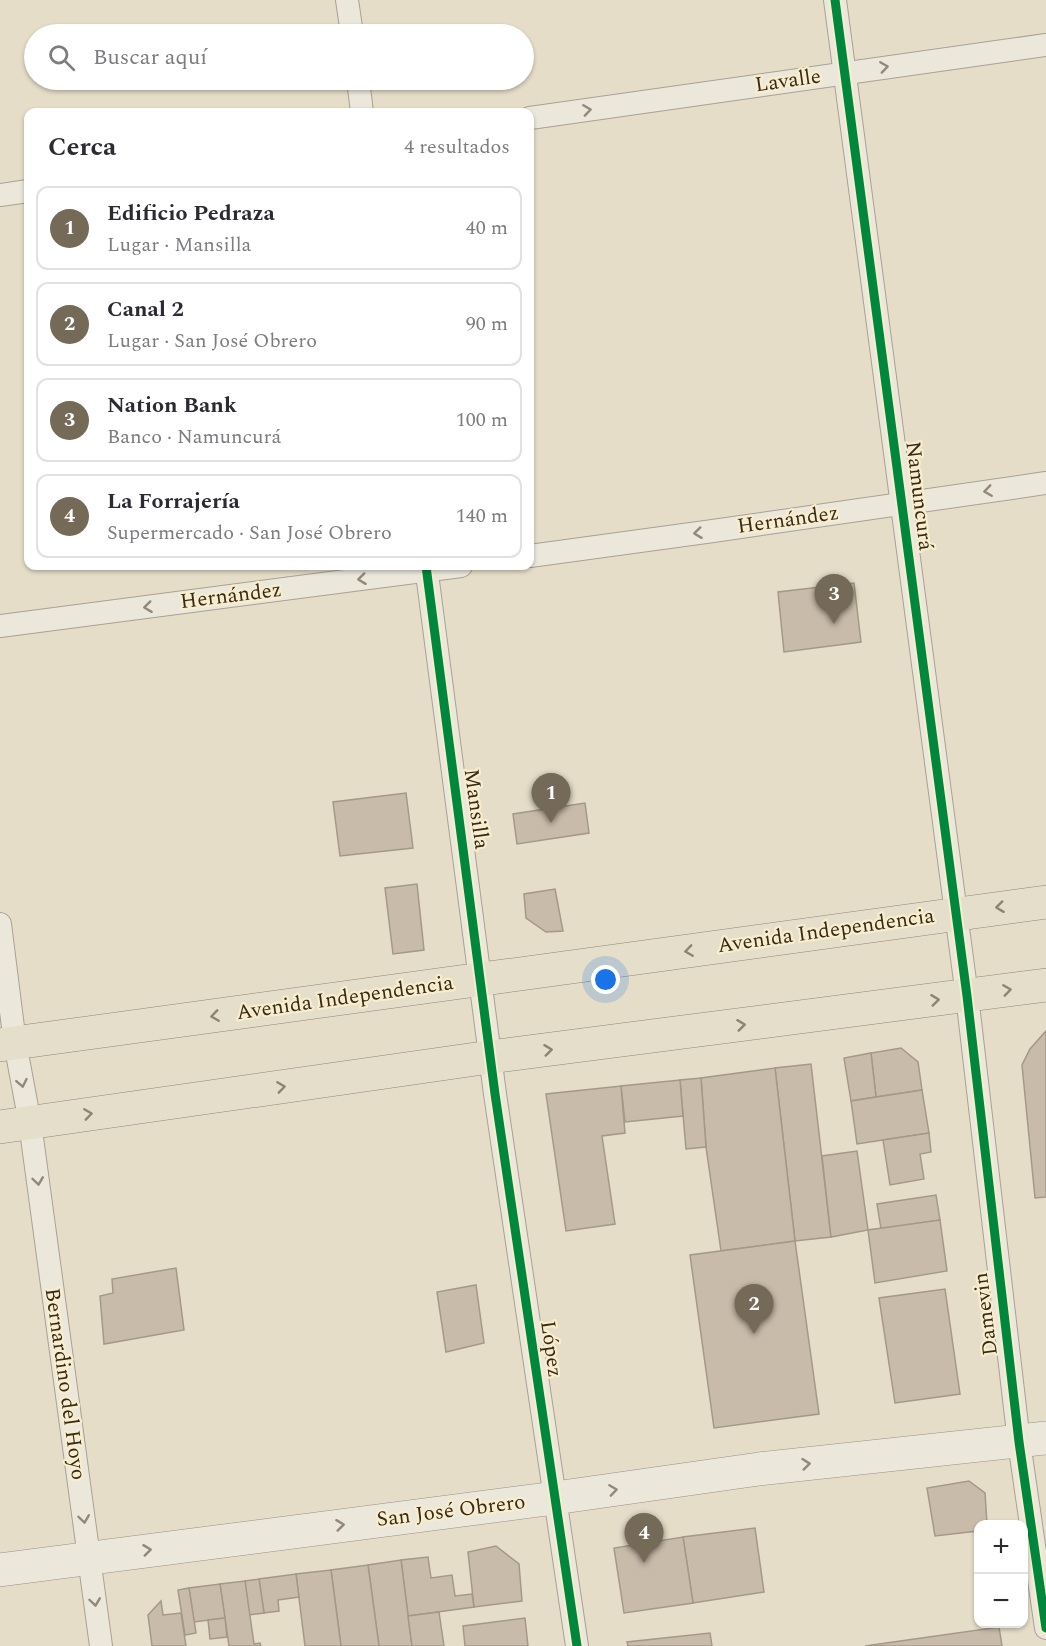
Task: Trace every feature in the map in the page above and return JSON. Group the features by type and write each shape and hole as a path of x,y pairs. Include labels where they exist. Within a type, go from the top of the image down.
{"main road":[{"name":"Avenida Independencia","path":"7,1044 1046,902"},
{"path":"15,1125 490,1057 1046,985"}],"street":[{"path":"347,0 351,24"},
{"name":"Namuncurá","path":"835,0 967,996"},
{"name":"Lavalle","path":"534,117 1046,45"},
{"path":"359,90 362,108"},
{"path":"0,195 24,192"},
{"name":"Hernández","path":"534,555 1046,483"},
{"name":"Hernández","path":"0,626 411,570"},
{"name":"Mansilla","path":"426,570 490,1057"},
{"name":"Bernardino del Hoyo","path":"0,924 7,1044 15,1125 89,1557 101,1646"},
{"name":"Damevin","path":"967,996 1033,1440 1046,1628"},
{"name":"López","path":"490,1057 577,1646"},
{"name":"San José Obrero","path":"0,1569 555,1498 759,1469 1033,1440"}],"building":[{"path":"854,583 861,642 784,652 778,592"},
{"path":"406,793 413,848 340,856 333,802"},
{"path":"585,803 589,833 517,844 513,814"},
{"path":"417,884 424,950 393,954 385,888"},
{"path":"555,889 563,931 546,932 526,918 524,894"},
{"path":"1046,1031 1046,1197 1035,1198 1022,1065 1030,1049"},
{"path":"901,1048 918,1062 922,1090 876,1097 871,1053"},
{"path":"871,1053 876,1097 851,1101 844,1058"},
{"path":"811,1064 831,1237 795,1241 775,1068"},
{"path":"775,1068 795,1241 721,1251 706,1147 701,1078"},
{"path":"701,1078 706,1147 686,1149 680,1080"},
{"path":"680,1080 683,1116 625,1122 621,1086"},
{"path":"621,1086 625,1133 602,1136 615,1224 566,1231 546,1094"},
{"path":"922,1090 929,1133 857,1144 851,1101"},
{"path":"929,1133 931,1152 920,1154 924,1179 890,1185 883,1140"},
{"path":"857,1151 868,1230 831,1237 822,1156"},
{"path":"936,1195 940,1220 881,1229 877,1204"},
{"path":"940,1220 947,1271 875,1283 868,1230"},
{"path":"795,1241 819,1414 714,1428 690,1255"},
{"path":"176,1268 184,1330 104,1344 100,1296 113,1293 112,1279"},
{"path":"476,1285 484,1343 446,1352 437,1292"},
{"path":"945,1289 960,1394 895,1403 879,1298"},
{"path":"969,1481 985,1493 987,1520 974,1520 974,1531 935,1536 927,1488"},
{"path":"755,1528 764,1592 693,1603 683,1537"},
{"path":"683,1537 693,1603 624,1613 614,1548"},
{"path":"496,1546 519,1564 522,1601 474,1607 468,1552"},
{"path":"428,1557 431,1578 452,1575 455,1596 472,1594 474,1607 408,1616 401,1560"},
{"path":"401,1560 412,1646 379,1646 368,1565"},
{"path":"368,1565 379,1646 341,1646 331,1570"},
{"path":"331,1570 341,1646 305,1646 296,1574"},
{"path":"296,1574 299,1597 278,1600 279,1611 264,1613 259,1579"},
{"path":"259,1579 264,1613 249,1615 245,1581"},
{"path":"245,1581 254,1644 260,1643 261,1646 229,1646 220,1584"},
{"path":"220,1584 225,1618 194,1622 189,1588"},
{"path":"189,1588 196,1633 185,1635 178,1590"},
{"path":"161,1601 163,1615 181,1613 186,1646 152,1646 148,1615"},
{"path":"439,1612 444,1646 412,1646 408,1616"},
{"path":"225,1618 227,1637 210,1639 208,1620"},
{"path":"525,1618 528,1646 465,1646 463,1626"},
{"path":"999,1628 1002,1646 865,1646"},
{"path":"710,1633 712,1646 628,1646 627,1642"}],"cycle path":[{"path":"835,0 967,996 1019,1442 1046,1628"},
{"path":"427,570 495,1094 577,1646"}],"place":[{"name":"Nation Bank","path":"834,624"},
{"name":"Edificio Pedraza","path":"551,823"},
{"name":"Canal 2","path":"754,1334"},
{"name":"La Forrajería","path":"644,1563"}]}
